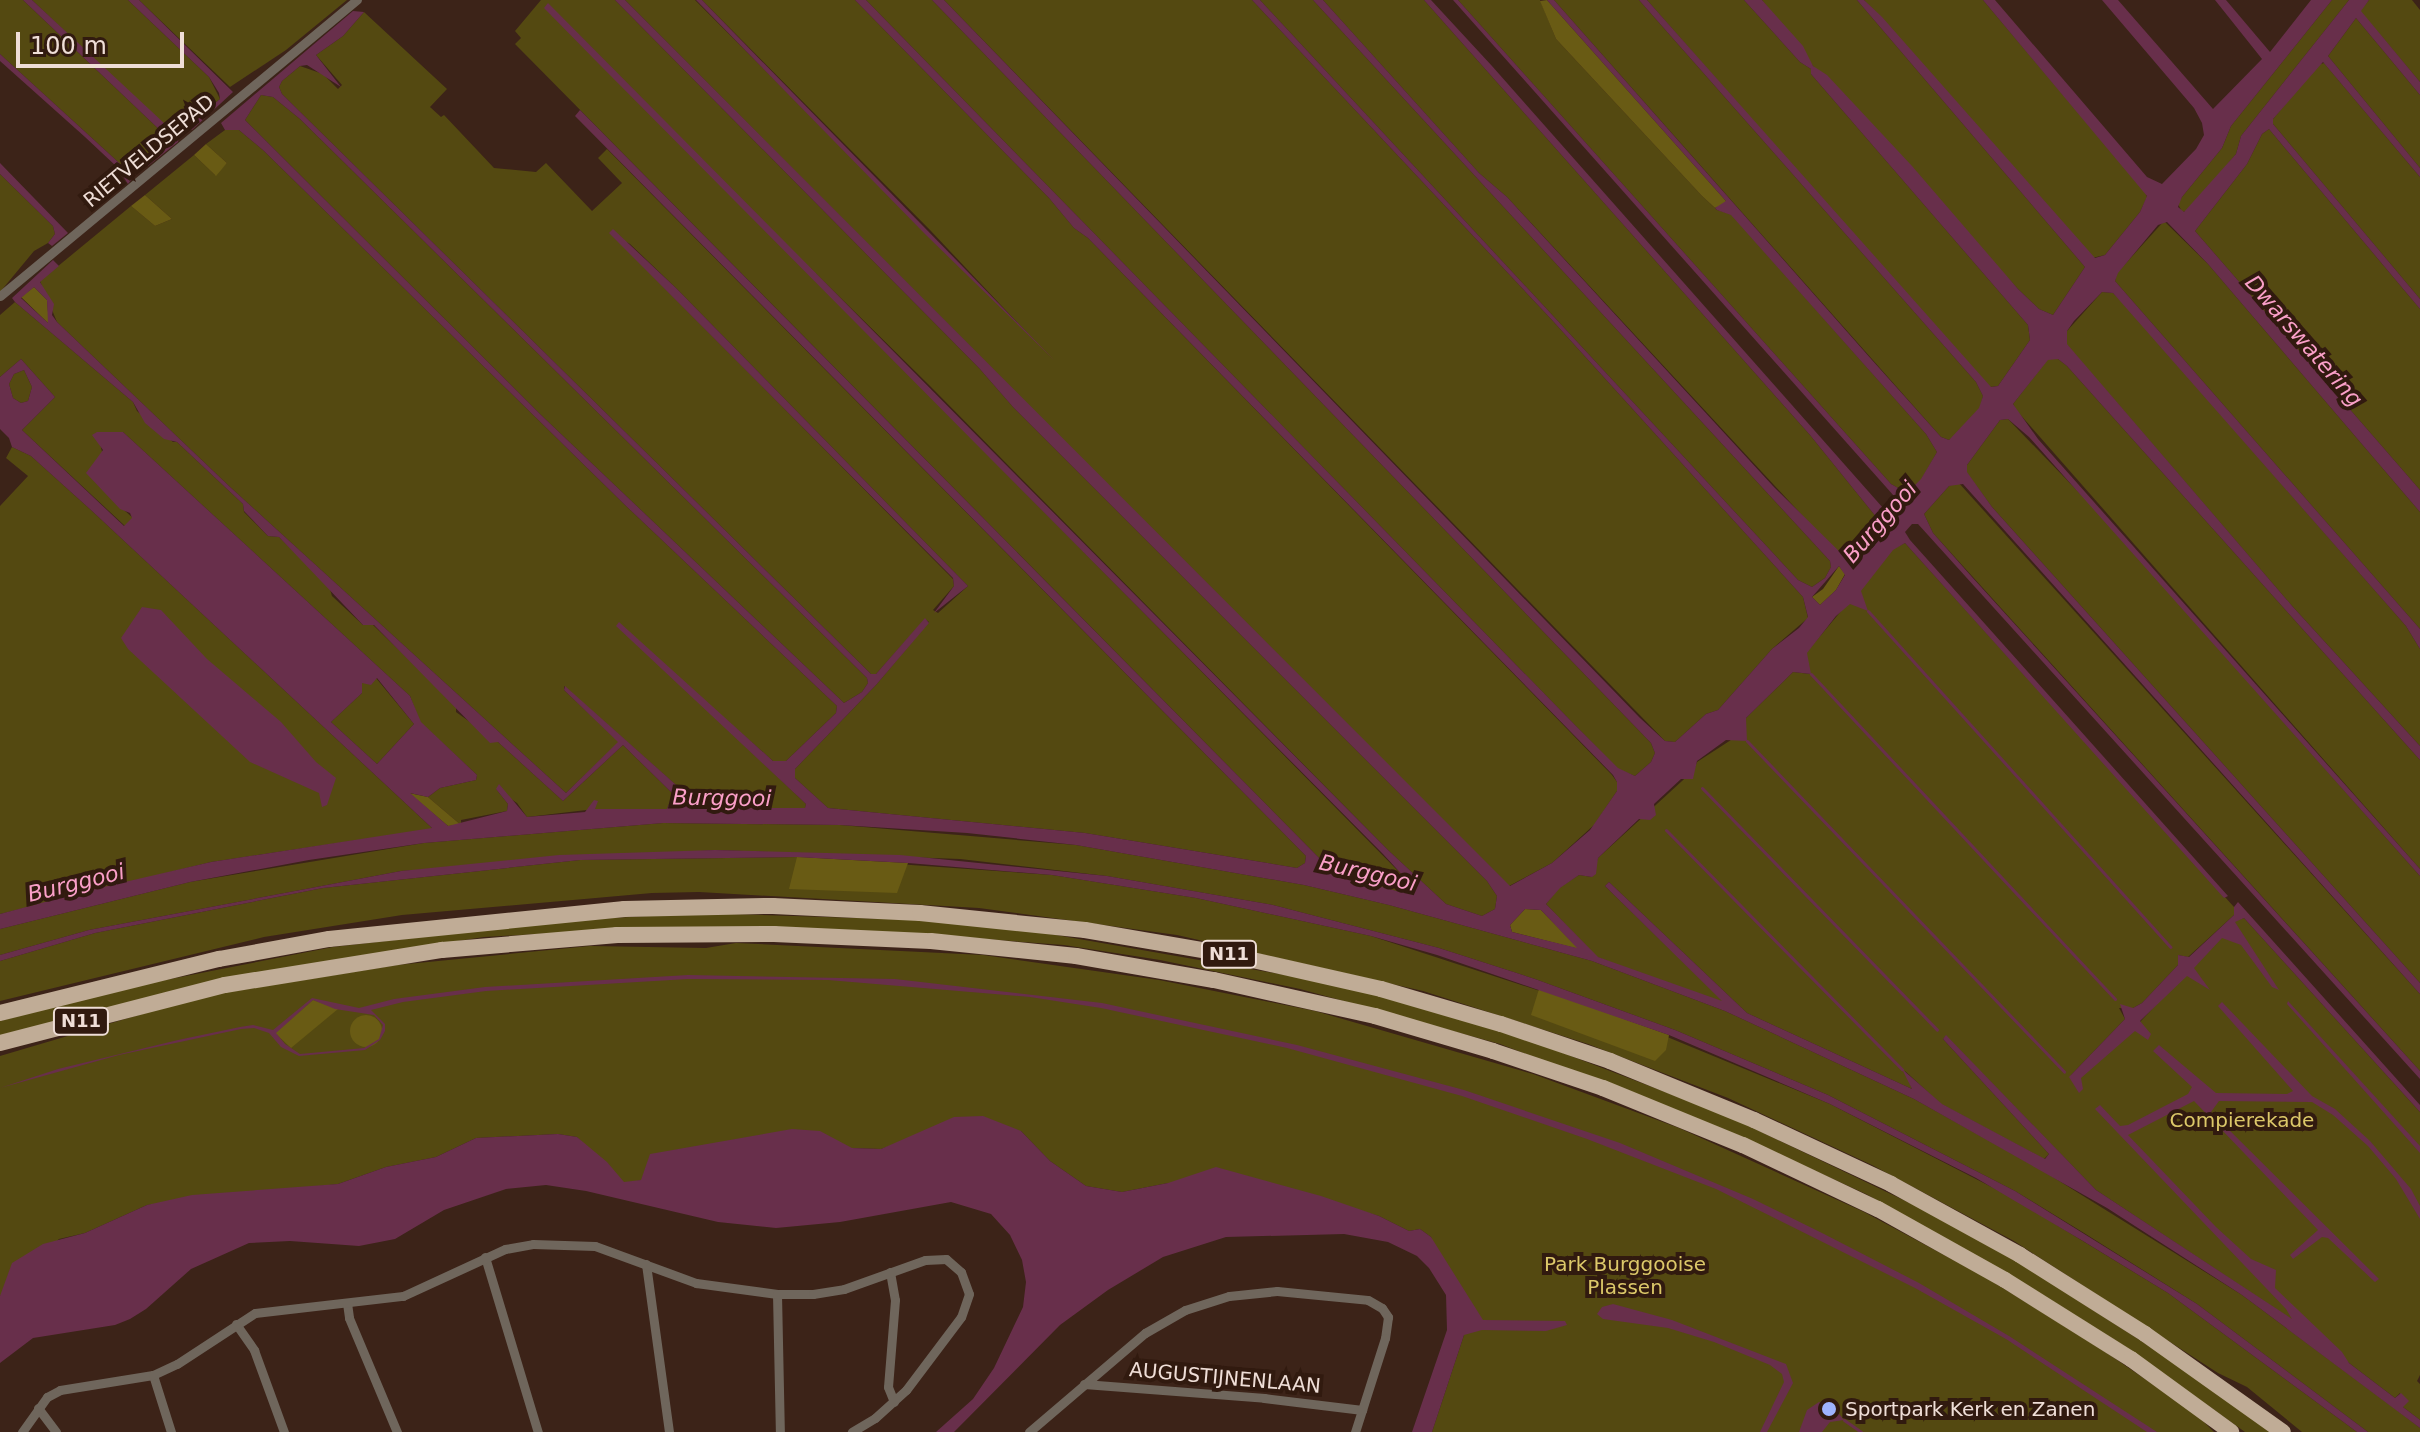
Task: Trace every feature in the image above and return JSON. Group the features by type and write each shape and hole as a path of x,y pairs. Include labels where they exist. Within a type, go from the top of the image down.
{"highway":[{"name":"N11","path":"0,1013 166,971 329,939 624,909 773,906 920,913 1085,930 1226,954 1381,989 1501,1024 1610,1061 1782,1132 1891,1184 2020,1255 2145,1334 2283,1432"},
{"name":"N11","path":"0,1043 163,1000 270,977 442,950 617,935 774,934 931,941 1076,956 1214,980 1375,1016 1493,1051 1603,1088 1743,1145 1878,1209 2005,1280 2131,1359 2231,1432"}],"street":[{"name":"RIETVELDSEPAD","path":"0,296 357,0"},
{"path":"22,1432 38,1408 60,1390 153,1375 177,1364 255,1313 417,1292 485,1257 519,1246 562,1243 595,1246 696,1283 737,1291 777,1294 813,1294 844,1289 925,1260 946,1259 961,1272 969,1294 961,1317 939,1351 894,1402 852,1432"},
{"path":"485,1257 538,1432"},
{"path":"646,1264 669,1432"},
{"path":"890,1272 895,1300 888,1387 894,1402"},
{"name":"AUGUSTIJNENLAAN","path":"1029,1432 1145,1333 1185,1310 1229,1296 1277,1291 1368,1300 1382,1308 1388,1317 1385,1338 1355,1432"},
{"path":"777,1294 780,1432"},
{"path":"347,1303 349,1318 397,1432"},
{"path":"236,1324 254,1350 284,1432"},
{"path":"153,1375 171,1432"},
{"name":"AUGUSTIJNENLAAN","path":"1084,1384 1264,1398 1362,1410"},
{"path":"38,1408 56,1432"}],"green space":[{"path":"0,0 23,0 164,134 166,142 129,172 0,54"},
{"path":"32,0 128,0 209,77 220,99 174,135"},
{"path":"139,0 347,0 286,50 230,87"},
{"path":"541,0 615,0 979,368 1013,407 1487,881 1497,896 1495,909 1482,916 1446,904 1388,850 930,386 577,38 1406,879 1399,892 1334,873 515,44 521,38 515,31"},
{"path":"625,0 695,0 1032,338 930,230 702,0 855,0 1049,198 1074,228 1088,238 1612,775 1617,782 1617,791 1594,825 1552,863 1509,886"},
{"path":"866,0 932,0 1651,743 1655,753 1651,762 1635,776 1618,769"},
{"path":"944,0 1252,0 1552,320 1803,597 1808,618 1772,649 1718,710 1706,714 1675,742 1665,741"},
{"path":"1260,0 1313,0 1830,561 1831,567 1825,578 1812,587 1798,580"},
{"path":"1323,0 1424,0 1810,435 1877,518 1881,527 1864,554 1852,565 1839,555 1507,197 1479,173"},
{"path":"1458,0 1540,0 1556,39 1702,196 1717,210 1731,214 1926,434 1937,452 1921,480 1907,493 1891,484"},
{"path":"1554,0 1639,0 1976,382 1983,396 1980,408 1960,432 1949,440 1941,437"},
{"path":"1647,0 1744,0 1800,62 1811,69 1811,74 2028,325 2030,340 1998,386 1990,387 1981,380"},
{"path":"1762,0 1857,0 2085,267 2053,315 2039,309 2018,289 1813,66"},
{"path":"1864,0 1983,0 2145,192 2147,197 2140,212 2105,255 2092,258"},
{"path":"2332,0 2349,0 2241,136 2236,154 2188,211 2182,212 2178,204 2222,148 2231,126"},
{"path":"2369,0 2412,0 2420,10 2420,82 2360,11"},
{"path":"364,12 447,89 430,107 441,117 444,115 494,168 536,172 546,163 592,211 622,183 598,158 607,149 1306,856 1305,863 1297,868 1085,833 828,808 795,778 795,769 876,685 929,622 925,619 876,674 871,674 282,94 279,87 282,81 300,66 323,74 338,89 342,85 316,55 343,36","holes":["610,233 630,244 676,288 968,586 938,613 933,610 954,586 953,579"]},
{"path":"2356,18 2420,95 2420,168 2328,56"},
{"path":"2324,63 2420,177 2420,299 2273,124 2273,119 2318,65"},
{"path":"261,95 273,97 300,119 867,678 868,683 862,692 844,703 540,414 245,120"},
{"path":"2269,129 2420,309 2420,490 2195,231 2247,164 2262,134"},
{"path":"225,130 239,130 264,151 625,505 837,706 836,713 786,761 773,761 617,624 806,804 805,809 702,808 564,686 564,690 619,742 566,793 229,486 57,322 40,281 131,206 155,226 172,219 145,195 194,155 215,175 227,163 206,144"},
{"path":"0,174 53,226 55,234 48,243 34,251 0,292"},
{"path":"2164,221 2208,264 2420,512 2420,629 2115,281 2117,273"},
{"path":"2102,292 2113,293 2124,304 2406,626 2420,649 2420,746 2293,607 2067,345 2067,331"},
{"path":"15,302 133,402 137,411 173,442 177,442 243,504 244,512 268,536 279,537 329,586 332,596 363,625 373,625 456,705 456,712 498,742 563,801 623,745 673,794 667,809 595,809 527,817 517,803 496,789 508,804 507,811 461,820 461,825 428,797 440,788 476,780 477,775 420,722 410,696 123,432 97,432 115,502 133,518 125,526 22,430 55,397 21,359 0,377 0,315"},
{"path":"2048,359 2058,359 2067,366 2420,760 2420,869 2017,411 2013,404"},
{"path":"24,370 32,387 28,401 21,403 13,398 9,384 14,374"},
{"path":"2008,419 2092,506 2420,876 2420,983 1992,507 1967,473 1967,465 2000,420"},
{"path":"12,447 31,456 92,511 433,829 211,862 0,914 0,506 28,476 6,458"},
{"path":"1958,482 2420,994 2420,1071 1933,533 1924,514 1949,486"},
{"name":"Compierekade","path":"1905,543 2234,907 2234,915 2188,957 2178,955 2178,965 2142,1003 2133,1008 2119,1008 2125,1019 2070,1076 2140,1022 2235,921 2244,918 2420,1112 2420,1375 2417,1381 2420,1384 2420,1420 2403,1407 2400,1393 2395,1398 2294,1321 2096,1190 1946,1036 1943,1039 2049,1154 2044,1159 1941,1104 1905,1071 1912,1089 1747,1013 1609,882 1605,886 1723,1001 1719,1003 1597,957 1546,904 1559,888 1579,875 1592,877 1598,858 1694,770 1697,762 1734,738 1746,718 1793,672 1810,674 1806,653 1893,549"},
{"path":"376,678 414,724 377,764 331,722 362,693 362,682"},
{"path":"663,823 840,825 1076,845 1304,885 1592,961 1725,1011 1914,1099 2040,1169 2242,1295 2398,1411 2420,1428 2420,1432 2368,1432 2197,1304 2084,1233 2015,1191 1828,1095 1675,1030 1535,979 1439,948 1273,905 1107,876 960,859 716,850 401,871 89,930 0,955 0,929 190,882 424,843"},
{"path":"797,857 1052,875 1196,898 1371,936 1614,1015 1830,1104 2009,1196 2168,1293 2357,1432 2302,1432 2247,1387 2218,1373 2014,1241 1872,1165 1728,1098 1588,1044 1423,991 1177,935 979,908 699,892 652,893 402,915 264,937 0,1001 0,961 95,933 323,888 580,860"},
{"path":"697,913 920,920 1039,932 1291,976 1372,994 1529,1040 1728,1116 1918,1207 2018,1262 2174,1362 2271,1432 2245,1432 2129,1349 1997,1267 1866,1194 1723,1129 1500,1044 1300,989 1160,960 1064,945 918,934 591,931 484,937 303,965 0,1037 0,1021 109,991 333,947 562,921"},
{"name":"Park Burggooise Plassen","path":"736,943 983,955 1159,980 1315,1011 1533,1074 1679,1128 1864,1212 1985,1277 2095,1345 2195,1413 2214,1432 1432,1432 1464,1335 1431,1237 1420,1229 1409,1231 1379,1216 1267,1183 1168,1183 1122,1192 1086,1186 1050,1161 1021,1131 909,1139 881,1149 852,1148 624,1183 577,1137 558,1134 476,1138 436,1157 386,1167 338,1184 147,1205 85,1233 59,1239 0,1296 0,1056 203,996 397,965 590,946 706,948"}],"shaded area":[{"path":"1547,0 1726,201 1725,204 1715,208 1702,196 1556,39 1540,1"},
{"path":"206,144 227,163 216,176 194,155"},
{"path":"145,195 172,219 155,226 131,206"},
{"path":"34,287 47,300 49,324 21,297"},
{"path":"1839,566 1845,574 1836,590 1820,605 1812,597 1823,589"},
{"path":"409,793 428,797 461,825 448,826"},
{"path":"797,857 908,863 897,893 789,889"},
{"path":"1525,909 1541,910 1579,949 1512,932 1510,925"},
{"path":"1539,989 1669,1035 1666,1050 1655,1061 1531,1015"},
{"path":"313,1000 338,1009 291,1048 275,1033"},
{"path":"366,1015 377,1020 382,1031 377,1042 366,1047 355,1042 350,1031 355,1020"}],"water":[{"path":"23,0 32,0 179,137 178,142 148,166 142,164 165,142 164,134"},
{"path":"128,0 139,0 233,92 192,130 188,125 220,99 219,93 209,77"},
{"name":"Burggooi","path":"615,0 625,0 1510,886 1552,863 1590,830 1617,791 1613,775 1088,238 1074,228 1049,198 855,0 866,0 1575,725 1618,768 1635,776 1651,762 1655,753 1651,743 932,0 944,0 1640,718 1665,741 1675,742 1706,714 1718,710 1772,649 1799,628 1808,617 1803,597 1552,320 1252,0 1260,0 1798,580 1812,587 1825,578 1831,567 1830,561 1313,0 1323,0 1479,173 1507,197 1773,486 1852,564 1864,554 1881,527 1877,518 1810,435 1424,0 1431,0 1492,66 1891,517 1901,510 1894,496 1453,0 1458,0 1891,484 1907,493 1921,479 1937,452 1926,434 1731,215 1715,208 1726,201 1547,0 1554,0 1941,437 1949,440 1979,408 1983,396 1976,382 1639,0 1647,0 1991,387 1998,386 2030,340 2028,325 1811,74 1811,69 1800,62 1744,0 1762,0 1803,46 1813,66 1827,75 1912,166 2018,289 2039,309 2053,315 2085,267 1857,0 1864,0 1882,17 2095,258 2105,255 2140,212 2147,196 1983,0 1995,0 2147,177 2162,184 2196,149 2204,135 2202,123 2194,108 2102,0 2118,0 2213,109 2262,59 2215,0 2226,0 2270,52 2311,0 2332,0 2231,126 2222,148 2182,197 2178,207 2184,212 2236,154 2241,136 2349,0 2369,0 2361,11 2420,82 2420,95 2356,18 2328,56 2420,168 2420,177 2323,62 2273,119 2273,124 2420,299 2420,309 2269,129 2262,134 2247,164 2195,231 2420,490 2420,512 2208,264 2167,222 2158,225 2118,273 2115,281 2420,629 2420,649 2406,626 2113,293 2102,292 2074,321 2067,331 2067,344 2293,607 2420,746 2420,760 2067,366 2058,359 2048,360 2013,404 2038,439 2420,869 2420,876 2029,437 2008,419 2000,420 1967,465 1967,472 1992,507 2420,983 2420,994 1963,484 1949,486 1924,514 1933,533 2420,1071 2420,1079 1918,524 1912,524 1905,532 1910,540 2228,896 2224,898 1905,543 1893,550 1861,591 1868,611 1850,604 1836,616 1807,653 1811,674 1793,672 1746,718 1747,741 1726,740 1697,761 1693,779 1681,779 1654,804 1656,815 1650,820 1639,819 1598,858 1596,874 1592,877 1579,875 1560,888 1546,904 1598,957 1722,1001 1605,886 1609,882 1747,1013 1912,1089 1902,1069 1942,1104 2045,1159 2049,1154 1943,1039 1946,1035 2096,1190 2292,1319 2286,1309 2095,1109 2100,1105 2120,1126 2128,1125 2188,1094 2192,1087 2153,1051 2159,1045 2216,1093 2287,1094 2293,1091 2218,1006 2222,1002 2312,1096 2335,1109 2370,1141 2411,1189 2420,1206 2420,1219 2396,1179 2368,1146 2333,1115 2312,1102 2219,1101 2211,1112 2379,1279 2375,1282 2328,1238 2322,1237 2293,1259 2290,1255 2318,1230 2194,1101 2128,1135 2251,1259 2276,1270 2275,1288 2342,1352 2349,1363 2395,1398 2401,1393 2409,1401 2403,1407 2420,1420 2420,1428 2242,1295 2107,1208 1914,1099 1725,1011 1592,961 1304,885 1076,845 967,833 840,825 663,823 424,843 309,860 190,882 0,929 0,914 86,891 211,862 432,828 92,511 31,456 12,447 9,438 0,429 0,377 21,359 55,397 22,430 124,526 132,518 130,513 120,509 86,473 103,450 92,435 97,432 123,432 410,696 421,722 477,775 476,780 440,788 428,797 410,793 448,826 507,811 508,804 496,789 499,784 527,817 585,812 594,800 598,801 595,809 667,809 673,794 623,745 563,801 498,742 490,743 374,625 363,625 279,537 268,536 244,511 243,504 177,442 164,439 145,423 133,402 15,302 12,298 53,260 59,266 40,282 54,304 52,315 57,322 229,486 566,793 618,742 564,690 565,686 702,808 805,808 806,804 616,626 619,622 773,761 786,761 836,713 837,706 625,505 264,151 239,130 225,130 221,123 353,11 364,12 343,36 316,55 341,87 307,65 300,66 282,81 279,87 282,94 871,674 876,674 925,618 929,623 876,685 795,769 795,778 828,808 1085,833 1297,868 1305,863 1306,856 575,116 580,110 1334,873 1400,892 1406,879 1383,854 544,8 548,3 1388,850 1446,904 1482,916 1495,909 1497,896 1487,881 1013,407 979,368","holes":["261,95 273,97 300,119 867,678 868,683 862,692 844,703 540,414 245,120","34,287 47,300 48,323 21,298","24,370 32,387 28,401 21,403 13,398 9,384 14,374","1839,566 1845,575 1836,590 1820,605 1812,597","377,678 414,724 377,764 331,722 362,693 362,683 371,685","1525,909 1541,910 1577,948 1512,932 1510,925"]},
{"path":"696,0 702,0 1055,361 925,234"},
{"path":"0,54 129,172 131,180 128,184 117,167 0,61"},
{"path":"0,163 68,233 52,246 48,243 55,234 53,226 0,174"},
{"path":"613,229 676,288 968,586 934,613 954,586 953,578 609,233"},
{"path":"142,607 161,610 207,659 281,722 316,762 336,778 327,805 322,807 319,793 250,762 128,649 121,638"},
{"path":"715,850 900,855 1107,876 1273,905 1439,948 1535,979 1675,1030 1828,1095 2015,1191 2197,1304 2368,1432 2357,1432 2168,1293 2083,1241 1976,1178 1830,1104 1669,1035 1437,955 1371,936 1196,898 1052,875 908,863 797,857 580,860 323,888 95,933 0,961 0,955 89,930 401,871 559,855"},
{"path":"2238,902 2420,1105 2420,1112 2244,918 2235,922 2279,990 2272,987 2241,945 2222,938 2194,968 2210,990 2187,976 2140,1021 2151,1034 2148,1040 2135,1031 2081,1078 2083,1089 2079,1093 2069,1077 2125,1019 2120,1004 2133,1008 2142,1003 2178,965 2178,955 2189,957 2234,915"},
{"path":"688,975 895,979 1102,1003 1297,1045 1464,1090 1620,1143 1753,1199 1919,1283 2009,1336 2157,1432 2147,1432 2006,1339 1915,1288 1716,1189 1587,1139 1462,1096 1287,1048 1101,1008 1030,997 828,980 688,979 486,991 403,1002 371,1010 385,1024 385,1031 380,1040 365,1050 299,1056 281,1047 269,1033 254,1028 241,1029 119,1055 0,1088 58,1069 178,1040 253,1025 273,1030 312,998 359,1008 394,999 485,987","holes":["313,1000 335,1009 374,1015 383,1025 379,1039 364,1048 300,1054 276,1033"]},
{"path":"2288,1001 2420,1146 2420,1153 2287,1004"},
{"path":"983,1116 1021,1131 1050,1161 1086,1186 1122,1192 1168,1183 1216,1167 1321,1196 1379,1216 1409,1231 1420,1229 1431,1237 1483,1320 1565,1321 1567,1325 1546,1331 1482,1330 1464,1335 1432,1432 1412,1432 1447,1330 1446,1295 1429,1268 1417,1256 1388,1242 1344,1234 1226,1237 1163,1257 1108,1290 1060,1325 954,1432 936,1432 973,1399 994,1368 1023,1307 1026,1282 1022,1260 1010,1235 991,1214 951,1202 840,1222 776,1228 718,1222 586,1191 546,1185 506,1189 444,1210 395,1239 359,1246 290,1241 249,1243 191,1269 146,1309 130,1319 115,1325 33,1338 0,1363 0,1296 12,1263 43,1244 85,1233 147,1205 192,1195 338,1184 386,1167 436,1157 476,1138 558,1134 577,1137 607,1162 624,1182 641,1180 650,1154 792,1129 820,1131 852,1148 881,1149 954,1117"},
{"path":"1613,1304 1672,1320 1786,1364 1793,1383 1767,1432 1760,1432 1784,1382 1782,1374 1770,1365 1714,1342 1668,1328 1603,1319 1597,1314 1602,1307"},
{"path":"1819,1402 1835,1409 1844,1420 1830,1422 1822,1432 1799,1432 1807,1410"}],"waterway":[{"path":"1868,611 2171,947"},
{"path":"1811,674 2115,999"},
{"path":"1747,741 2064,1071"},
{"path":"1702,788 1937,1030"},
{"path":"1666,830 1902,1069"},
{"path":"1844,1420 1861,1432"}],"place":[{"name":"Sportpark Kerk en Zanen","path":"1829,1409"}],"water label":[{"name":"Dwarswatering","path":"2304,341"}]}
